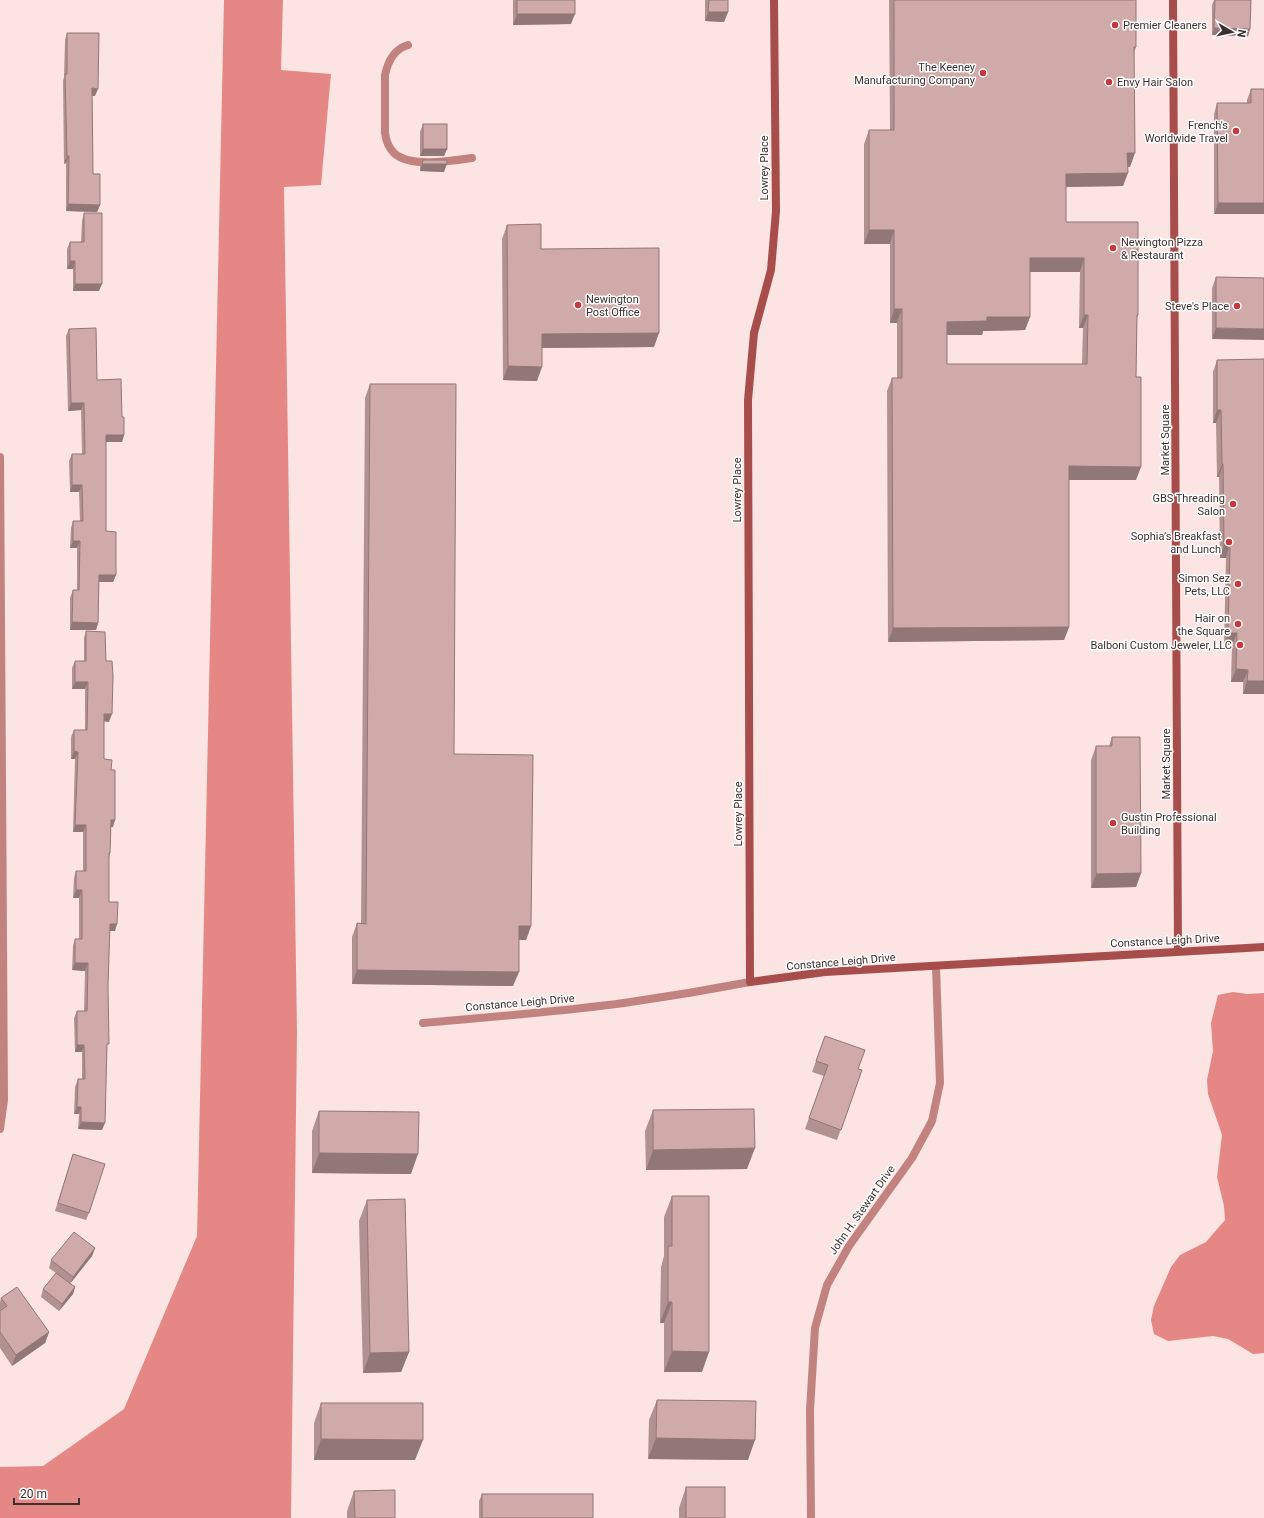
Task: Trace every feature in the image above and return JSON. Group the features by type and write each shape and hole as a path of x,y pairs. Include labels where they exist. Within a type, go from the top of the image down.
{"street":[{"name":"Lowrey Place","path":"750,982 748,400 754,333 770,270 776,211 774,0"},
{"name":"Market Square","path":"1173,0 1178,951"},
{"path":"408,45 402,46 394,53 387,66 385,75 385,133 390,148 393,152 404,159 419,162 443,162 472,158"},
{"path":"0,457 4,1092 0,1129"},
{"name":"Constance Leigh Drive","path":"422,1023 548,1012 624,1003 688,994 750,982 824,972 1264,947"},
{"name":"John H. Stewart Drive","path":"811,1518 810,1410 815,1328 827,1285 849,1246 912,1158 932,1121 940,1083 936,966"}],"shaded area":[{"path":"224,0 283,0 281,70 331,74 321,185 284,187 297,1032 291,1518 0,1518 0,1467 43,1466 124,1409 197,1236"},
{"path":"1233,992 1247,994 1264,993 1264,1353 1253,1354 1228,1339 1213,1336 1168,1341 1154,1334 1151,1320 1154,1306 1171,1267 1180,1255 1206,1242 1225,1220 1224,1206 1217,1177 1222,1135 1208,1094 1207,1080 1213,1051 1211,1023 1218,995"}],"building":[{"path":"517,0 575,0 575,14 517,14"},
{"path":"709,0 728,0 728,12 708,12"},
{"path":"894,0 1136,0 1136,47 1134,47 1135,153 1127,153 1128,173 1066,174 1066,222 1138,222 1136,377 1141,377 1141,467 1069,466 1069,627 893,628 892,378 902,378 902,309 894,309 894,230 869,230 869,130 894,130","holes":["1030,258 1084,258 1084,315 1088,315 1087,364 947,364 947,322 987,321 987,317 1030,317"]},
{"path":"1215,0 1251,0 1250,29 1214,28"},
{"path":"67,33 99,33 98,89 92,88 93,174 100,174 100,205 68,204 69,156 67,156 65,74 67,74"},
{"path":"1251,89 1264,89 1264,203 1218,203 1217,103 1251,103"},
{"path":"423,124 447,124 447,149 423,149"},
{"path":"423,160 447,160 447,164 422,164"},
{"path":"84,213 102,213 102,284 75,284 75,261 70,261 70,242 84,242"},
{"name":"Newington Post Office","path":"541,224 541,249 659,248 659,333 542,334 542,367 508,366 507,225"},
{"path":"1216,277 1264,278 1264,329 1216,328"},
{"path":"96,328 97,380 121,379 122,417 124,417 124,435 106,435 106,531 116,532 116,575 99,575 98,623 72,622 73,590 79,590 80,541 73,541 73,521 83,521 82,485 72,485 72,454 85,454 84,403 71,403 69,329"},
{"path":"1264,359 1264,681 1247,681 1248,670 1236,669 1237,633 1228,633 1230,545 1224,545 1221,410 1217,410 1217,360"},
{"path":"370,384 456,384 454,754 533,755 531,926 519,926 519,972 357,970 357,923 366,924"},
{"path":"86,631 105,632 106,661 112,661 113,676 112,714 104,714 104,759 112,760 111,770 115,770 115,820 111,820 109,902 118,902 117,924 110,924 108,986 109,1044 107,1044 105,1123 81,1122 81,1107 77,1107 78,1079 85,1079 84,1045 77,1045 77,1011 87,1011 88,963 75,963 75,939 82,939 82,890 76,890 76,871 86,871 86,825 75,825 78,752 74,751 74,730 87,730 88,682 75,682 75,661 86,661"},
{"name":"Gustin Professional Building","path":"1112,737 1140,737 1141,873 1096,874 1096,746 1112,746"},
{"path":"825,1036 865,1050 858,1069 862,1070 841,1130 809,1118 828,1065 816,1061"},
{"path":"754,1109 755,1148 653,1150 653,1110"},
{"path":"319,1111 419,1112 418,1154 319,1153"},
{"path":"73,1154 105,1164 89,1213 58,1203"},
{"path":"672,1196 709,1196 709,1352 672,1351 672,1302 668,1302 668,1246 672,1246"},
{"path":"405,1199 409,1352 370,1353 367,1200"},
{"path":"74,1232 95,1248 73,1277 51,1260"},
{"path":"56,1273 75,1287 62,1304 43,1289"},
{"path":"17,1287 49,1332 16,1355 0,1332 0,1311 7,1306 1,1298"},
{"path":"657,1400 756,1401 755,1440 656,1438"},
{"path":"321,1403 423,1403 423,1440 321,1439"},
{"path":"686,1487 725,1487 725,1518 686,1518"},
{"path":"395,1490 395,1518 355,1518 354,1491"},
{"path":"482,1494 593,1494 593,1518 482,1518"}],"place":[{"name":"Premier Cleaners","path":"1115,25"},
{"name":"The Keeney Manufacturing Company","path":"983,73"},
{"name":"Envy Hair Salon","path":"1109,82"},
{"name":"French's Worldwide Travel","path":"1236,131"},
{"name":"Newington Pizza & Restaurant","path":"1113,248"},
{"name":"Newington Post Office","path":"578,305"},
{"name":"Steve's Place","path":"1237,306"},
{"name":"GBS Threading Salon","path":"1233,504"},
{"name":"Sophia’s Breakfast and Lunch","path":"1229,542"},
{"name":"Simon Sez Pets, LLC","path":"1238,584"},
{"name":"Hair on the Square","path":"1238,624"},
{"name":"Balboni Custom Jeweler, LLC","path":"1240,645"},
{"name":"Gustin Professional Building","path":"1113,823"}]}
